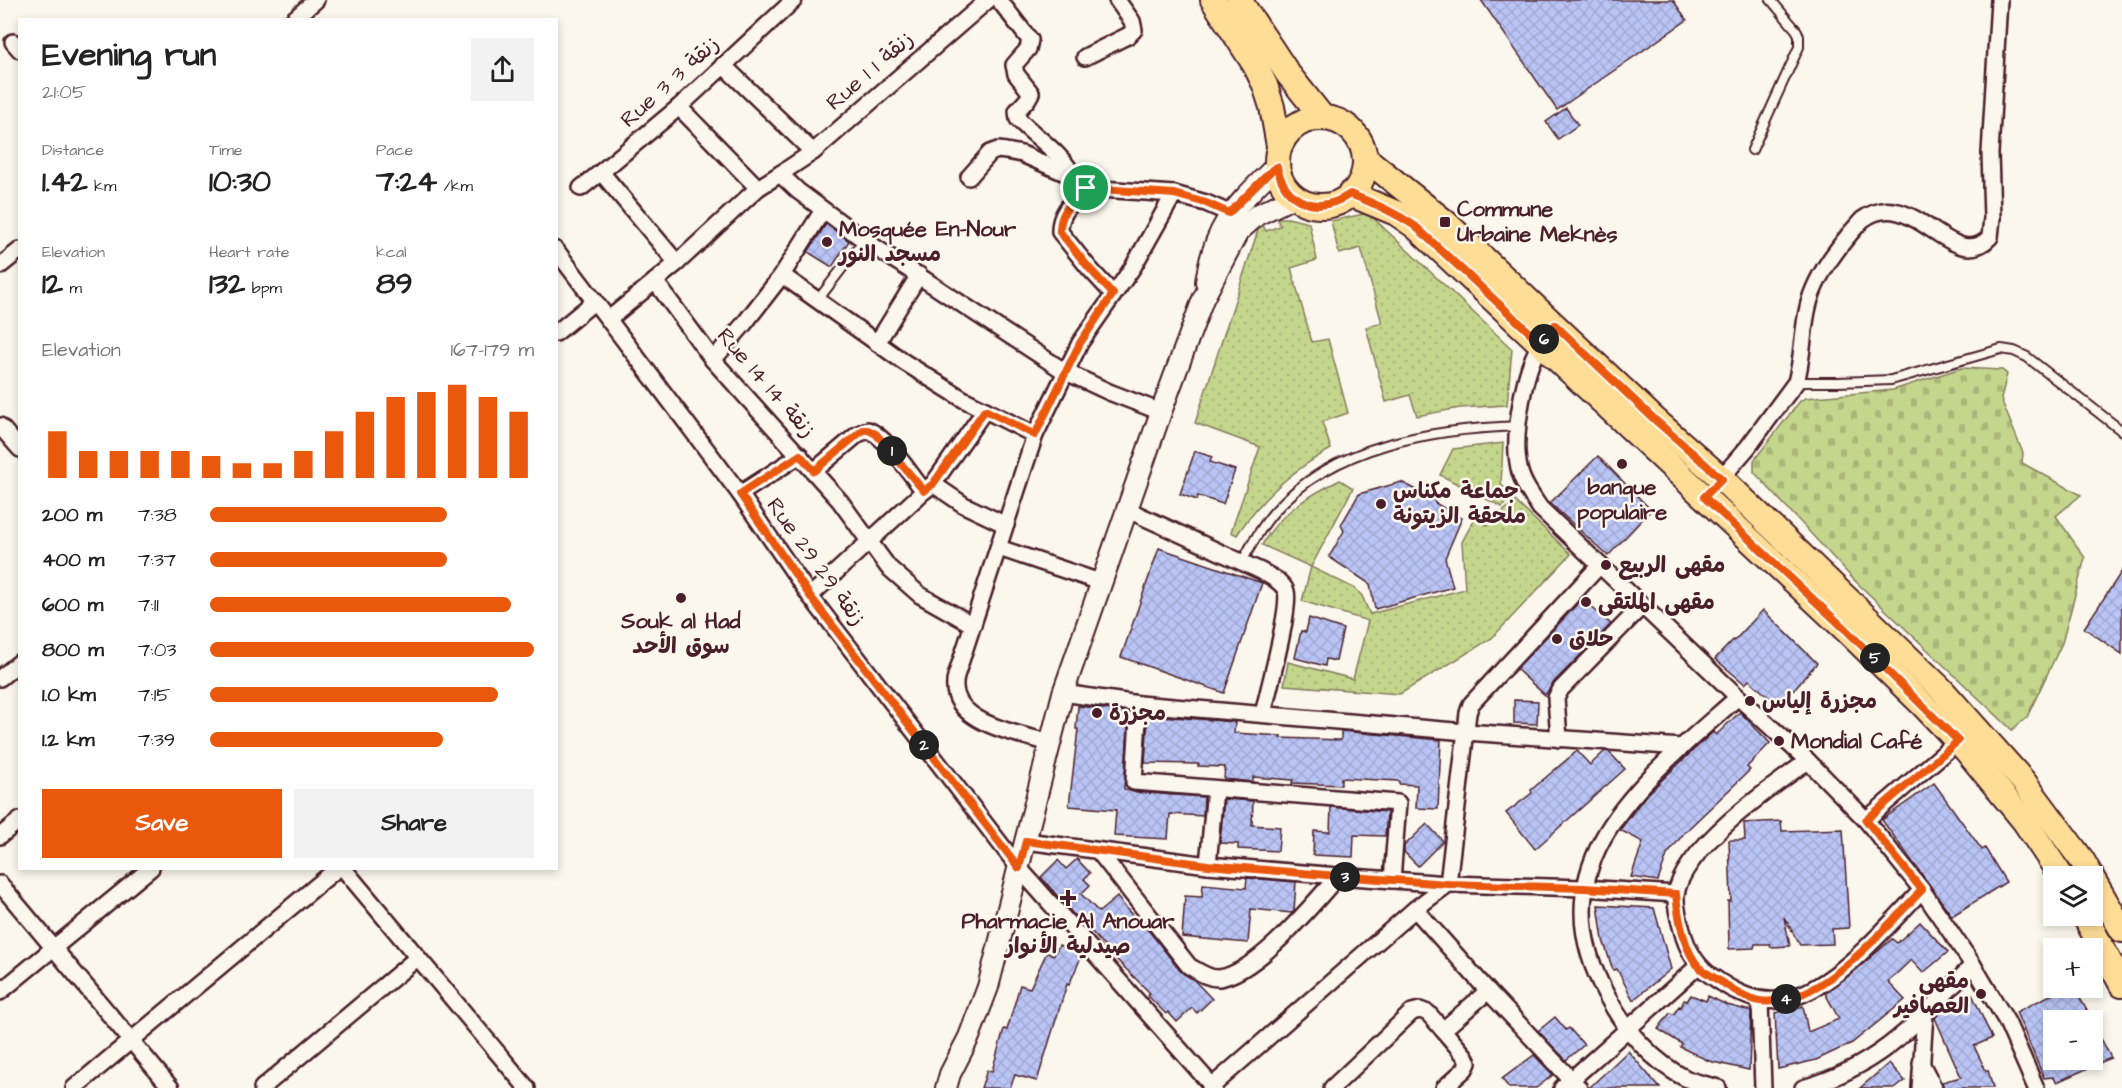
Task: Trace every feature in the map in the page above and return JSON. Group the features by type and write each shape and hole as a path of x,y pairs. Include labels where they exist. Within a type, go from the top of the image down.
{"main road":[{"path":"1214,0 1265,85 1272,108 1280,179 1294,196 1304,202 1328,205 1340,201 1350,194 1360,182 1365,158 1363,148 1352,130 1334,120 1323,118 1309,119 1296,125 1286,134 1278,157"},
{"path":"1239,0 1288,74 1323,118"},
{"path":"1365,158 1445,222 1548,334 1704,497 1845,629 1958,741 2025,822 2054,866"},
{"path":"1350,194 1381,206 1415,226 1654,419 1722,479 1941,689 2024,782 2086,866"},
{"path":"2103,896 2122,930"},
{"path":"2090,926 2122,985"}],"street":[{"path":"295,18 316,0"},
{"name":"Rue 3 زنقة 3","path":"581,188 679,107 794,0"},
{"name":"Rue 1 زنقة 1","path":"609,319 677,263 769,181 813,152 988,0"},
{"path":"999,0 1030,40 1028,49 1014,65 1016,74 1031,93 1016,115 1028,129 1063,159 1074,177 1086,188 1174,194 1206,203 1229,213"},
{"path":"1085,57 1129,36 1134,30 1132,21 1117,0"},
{"path":"1704,497 1748,447 1796,382 1808,307 1814,288 1824,269 1856,226 1869,214 1890,210 1899,211 1959,246 1979,245 1990,237 1992,218 1990,153 1999,0"},
{"path":"723,65 813,152"},
{"path":"679,107 769,181 823,210 864,240 1064,371 1109,392 1161,412"},
{"path":"969,177 985,157 998,150 1022,154 1074,177"},
{"path":"1203,299 1208,265 1229,213 1272,170 1278,157"},
{"path":"601,172 677,263"},
{"path":"1086,188 1066,209 1061,218 1060,232 1113,294"},
{"path":"1050,743 984,722 967,713 960,705 954,691 954,683 1035,435 1064,371 1080,343 1133,267 1174,194"},
{"path":"935,1088 948,1081 969,1037 988,987 1063,693 1203,299 1238,232 1257,214 1294,196"},
{"path":"713,360 782,275 823,210"},
{"path":"0,266 18,252"},
{"name":"Rue 29 زنقة 29","path":"558,253 740,494 810,596 1019,868 1212,1087"},
{"path":"782,275 904,362 985,410 1035,435"},
{"path":"877,343 919,275"},
{"name":"Rue 14 زنقة 14","path":"655,281 713,360 840,501 888,567 920,595 973,626"},
{"path":"558,331 595,301"},
{"path":"1548,334 1528,368 1519,426 1519,467 1526,488 1540,508 1808,761 1866,820 1922,890 1973,965 2007,1022 2036,1088"},
{"path":"810,596 929,488 985,410"},
{"path":"0,426 18,447"},
{"path":"814,471 858,434 868,430 876,434 929,488 1006,525"},
{"path":"740,494 800,455"},
{"path":"1128,510 1276,579 1285,589 1284,619 1263,714"},
{"path":"999,548 1103,584"},
{"path":"1212,1087 1415,909 1448,884 1467,713 1476,698 1600,565"},
{"path":"1559,739 1556,698 1560,689 1642,606"},
{"path":"0,678 18,664"},
{"path":"1063,693 1139,705 1682,747"},
{"path":"1718,1088 1687,1078 1658,1059 1629,1029 1612,1006 1598,980 1590,958 1584,927 1584,888 1596,852 1613,820 1640,785 1738,697"},
{"path":"1139,705 1134,782 1398,803 1392,880"},
{"path":"1866,820 1958,741"},
{"path":"1808,761 1755,800 1706,844 1688,867 1676,894 1678,917 1685,941 1698,966 1740,994 1760,1001 1790,998 1819,986 1850,963 1922,890"},
{"path":"1208,865 1215,789"},
{"path":"0,836 18,821"},
{"path":"1026,841 1208,865 1338,876 1448,884 1584,888 1676,894"},
{"path":"1099,852 1189,966 1205,975 1218,978 1232,974 1272,946 1338,876"},
{"path":"0,992 149,870"},
{"path":"74,1088 336,870"},
{"path":"345,870 526,1088"},
{"path":"0,884 56,948 171,1088"},
{"path":"1415,909 1571,1085 1698,966"},
{"path":"262,1088 417,958"},
{"path":"1803,1088 1831,1080 1867,1061 1894,1043 1973,965"},
{"path":"1443,1030 1488,991"},
{"path":"1760,1001 1763,1088"},
{"path":"1332,1088 1412,1012 1420,1010 1428,1013 1465,1056 1467,1062 1465,1069 1444,1088"},
{"path":"1920,1088 1925,1014"},
{"path":"1921,1063 1934,1088"}],"lane":[{"path":"1752,150 1799,47 1797,31 1771,0"},
{"path":"817,301 864,240"},
{"path":"1796,382 1891,380 2001,349 2014,351 2027,357 2122,431"},
{"path":"1242,562 1274,512 1292,495 1337,463 1362,453 1421,437 1481,427 1519,426"}],"green space":[{"path":"1368,213 1512,349 1507,405 1460,408 1417,416 1410,395 1386,402 1366,327 1382,323 1361,248 1339,254 1331,221"},
{"path":"1277,218 1309,223 1317,260 1291,268 1312,342 1328,339 1348,413 1322,422 1331,449 1303,466 1278,486 1256,509 1237,535 1231,532 1260,447 1195,423 1259,227 1263,225 1266,231 1280,226"},
{"path":"1961,368 2002,370 2007,374 2001,399 2023,453 2022,463 2081,495 2056,516 2085,558 2062,643 2027,717 2012,730 1854,580 1754,472 1754,460 1800,401 1805,398 1893,390"},
{"path":"1503,443 1501,484 1512,497 1502,507 1440,475 1453,449"},
{"path":"1340,480 1353,488 1311,567 1262,545 1277,524 1295,506"},
{"path":"1515,501 1571,554 1492,638 1400,694 1284,685 1288,662 1353,679 1368,621 1302,601 1311,567 1356,589 1362,596 1370,614 1465,589 1462,542 1475,518 1488,525"}],"building":[{"path":"1481,0 1673,0 1687,20 1557,110"},
{"path":"1566,108 1578,125 1558,139 1546,122"},
{"name":"Mosquée En-Nour مسجد النور","path":"826,224 849,241 832,267 808,252"},
{"path":"1195,451 1212,457 1210,462 1235,470 1223,504 1198,496 1197,500 1180,494"},
{"path":"1598,456 1651,510 1608,556 1550,503"},
{"path":"1401,482 1433,498 1435,503 1462,518 1445,558 1453,587 1375,609 1370,584 1329,557 1344,531 1341,525 1359,494"},
{"path":"1159,548 1262,583 1224,693 1121,657"},
{"path":"2122,571 2122,654 2084,628"},
{"path":"1582,599 1611,624 1554,682 1545,695 1516,669"},
{"path":"1763,610 1817,663 1779,706 1749,680 1745,684 1715,659"},
{"path":"1309,618 1343,629 1336,661 1326,659 1325,666 1295,658 1301,631 1306,632"},
{"path":"1514,700 1538,701 1537,724 1514,723"},
{"path":"1078,706 1129,712 1124,789 1133,792 1204,797 1203,816 1170,814 1168,839 1114,836 1116,810 1069,806 1078,729 1076,729"},
{"path":"1740,712 1770,743 1747,767 1750,770 1684,833 1667,855 1658,881 1631,877 1643,842 1620,830 1643,799 1667,775 1713,732 1716,735"},
{"path":"1148,715 1235,722 1234,733 1281,736 1280,738 1341,740 1341,731 1441,740 1438,809 1416,808 1417,785 1399,784 1399,781 1341,778 1341,785 1292,783 1293,780 1253,777 1253,782 1224,779 1225,767 1145,763"},
{"path":"1577,751 1590,765 1605,751 1609,752 1625,769 1535,849 1506,813 1532,793 1531,790"},
{"path":"1934,783 1982,850 1985,848 2006,882 1952,916 1882,820"},
{"path":"1224,799 1253,801 1252,825 1280,827 1278,851 1238,849 1238,844 1220,843"},
{"path":"1331,807 1387,812 1385,836 1354,835 1353,857 1313,855 1314,831 1330,832"},
{"path":"1781,821 1782,831 1843,829 1849,928 1832,929 1833,944 1800,945 1784,917 1790,946 1771,947 1770,944 1755,944 1754,948 1729,949 1728,901 1731,901 1729,840 1745,840 1744,823"},
{"path":"1427,824 1443,841 1418,866 1404,852 1404,846"},
{"path":"1077,859 1090,873 1084,879 1090,885 1081,894 1099,912 1117,897 1136,920 1150,932 1181,972 1194,980 1212,999 1197,1013 1192,1008 1177,1022 1168,1012 1166,1014 1148,996 1150,993 1107,950 1082,920 1080,922 1041,877 1058,860 1066,869"},
{"path":"1247,878 1296,882 1294,911 1292,913 1251,909 1248,943 1182,937 1185,896 1202,897 1203,884 1246,888"},
{"path":"1598,905 1654,908 1671,969 1633,1000 1617,969 1613,970 1603,940"},
{"path":"1920,922 1948,952 1923,973 1911,960 1888,982 1905,1000 1852,1043 1816,1060 1778,1069 1775,1013 1803,1006 1808,1032 1839,1019 1825,993 1892,939 1897,943"},
{"path":"1059,945 1082,955 1069,985 1067,984 1037,1081 1015,1075 1010,1088 981,1088 987,1070 992,1071 1020,985 1030,988 1047,952 1054,955"},
{"path":"1972,994 1992,1038 1974,1046 1986,1071 1988,1070 1993,1088 1944,1088 1942,1082 1961,1077 1935,1018 1947,1005"},
{"path":"1691,995 1706,1001 1708,996 1727,1005 1751,1011 1749,1070 1709,1061 1680,1047 1682,1044 1658,1029 1670,1013 1674,1014 1684,1000 1687,1001"},
{"path":"2045,998 2080,998 2087,1010 2043,1010 2043,1070 2084,1070 2057,1082 2053,1077 2044,1078 2016,1012"},
{"path":"1555,1017 1566,1030 1569,1028 1584,1045 1566,1060 1538,1031"},
{"path":"2103,1042 2111,1058 2103,1062"},
{"path":"1628,1051 1660,1088 1589,1088"},
{"path":"1534,1055 1553,1075 1536,1088 1509,1088 1502,1079"},
{"path":"1889,1063 1905,1081 1896,1088 1860,1088"}],"place":[{"name":"Commune Urbaine Meknès","path":"1445,222"},
{"name":"Mosquée En-Nour مسجد النور","path":"827,242"},
{"name":"banque populaire","path":"1622,464"},
{"name":"جماعة مكناس ملحقة الزيتونة","path":"1381,504"},
{"name":"مقهى الربيع","path":"1606,565"},
{"name":"Souk al Had سوق الأحد","path":"681,598"},
{"name":"مقهى الملتقى","path":"1586,602"},
{"name":"حلاق","path":"1557,639"},
{"name":"مجزرة إلياس","path":"1750,701"},
{"name":"مجزرة","path":"1097,713"},
{"name":"Mondial Café","path":"1779,741"},
{"name":"Pharmacie Al Anouar صيدلية الأنوار","path":"1068,898"},
{"name":"مقهى العصافير","path":"1981,994"}],"route":[{"path":"1277,167 1280,179 1286,188 1304,202 1328,205 1350,194 1374,202 1415,226 1541,343 1555,325 1654,419 1722,479 1704,497 1845,629 1958,741 1866,820 1922,890 1850,963 1819,986 1790,998 1760,1001 1740,994 1698,966 1685,941 1678,917 1676,894 1584,888 1448,884 1338,876 1208,865 1026,841 1019,868 810,596 740,494 800,455 814,471 863,430 876,434 924,491 933,484 985,410 1035,435 1064,371 1113,294 1060,232 1061,218 1066,209 1086,188 1174,194 1206,203 1229,213 1277,167"}]}
